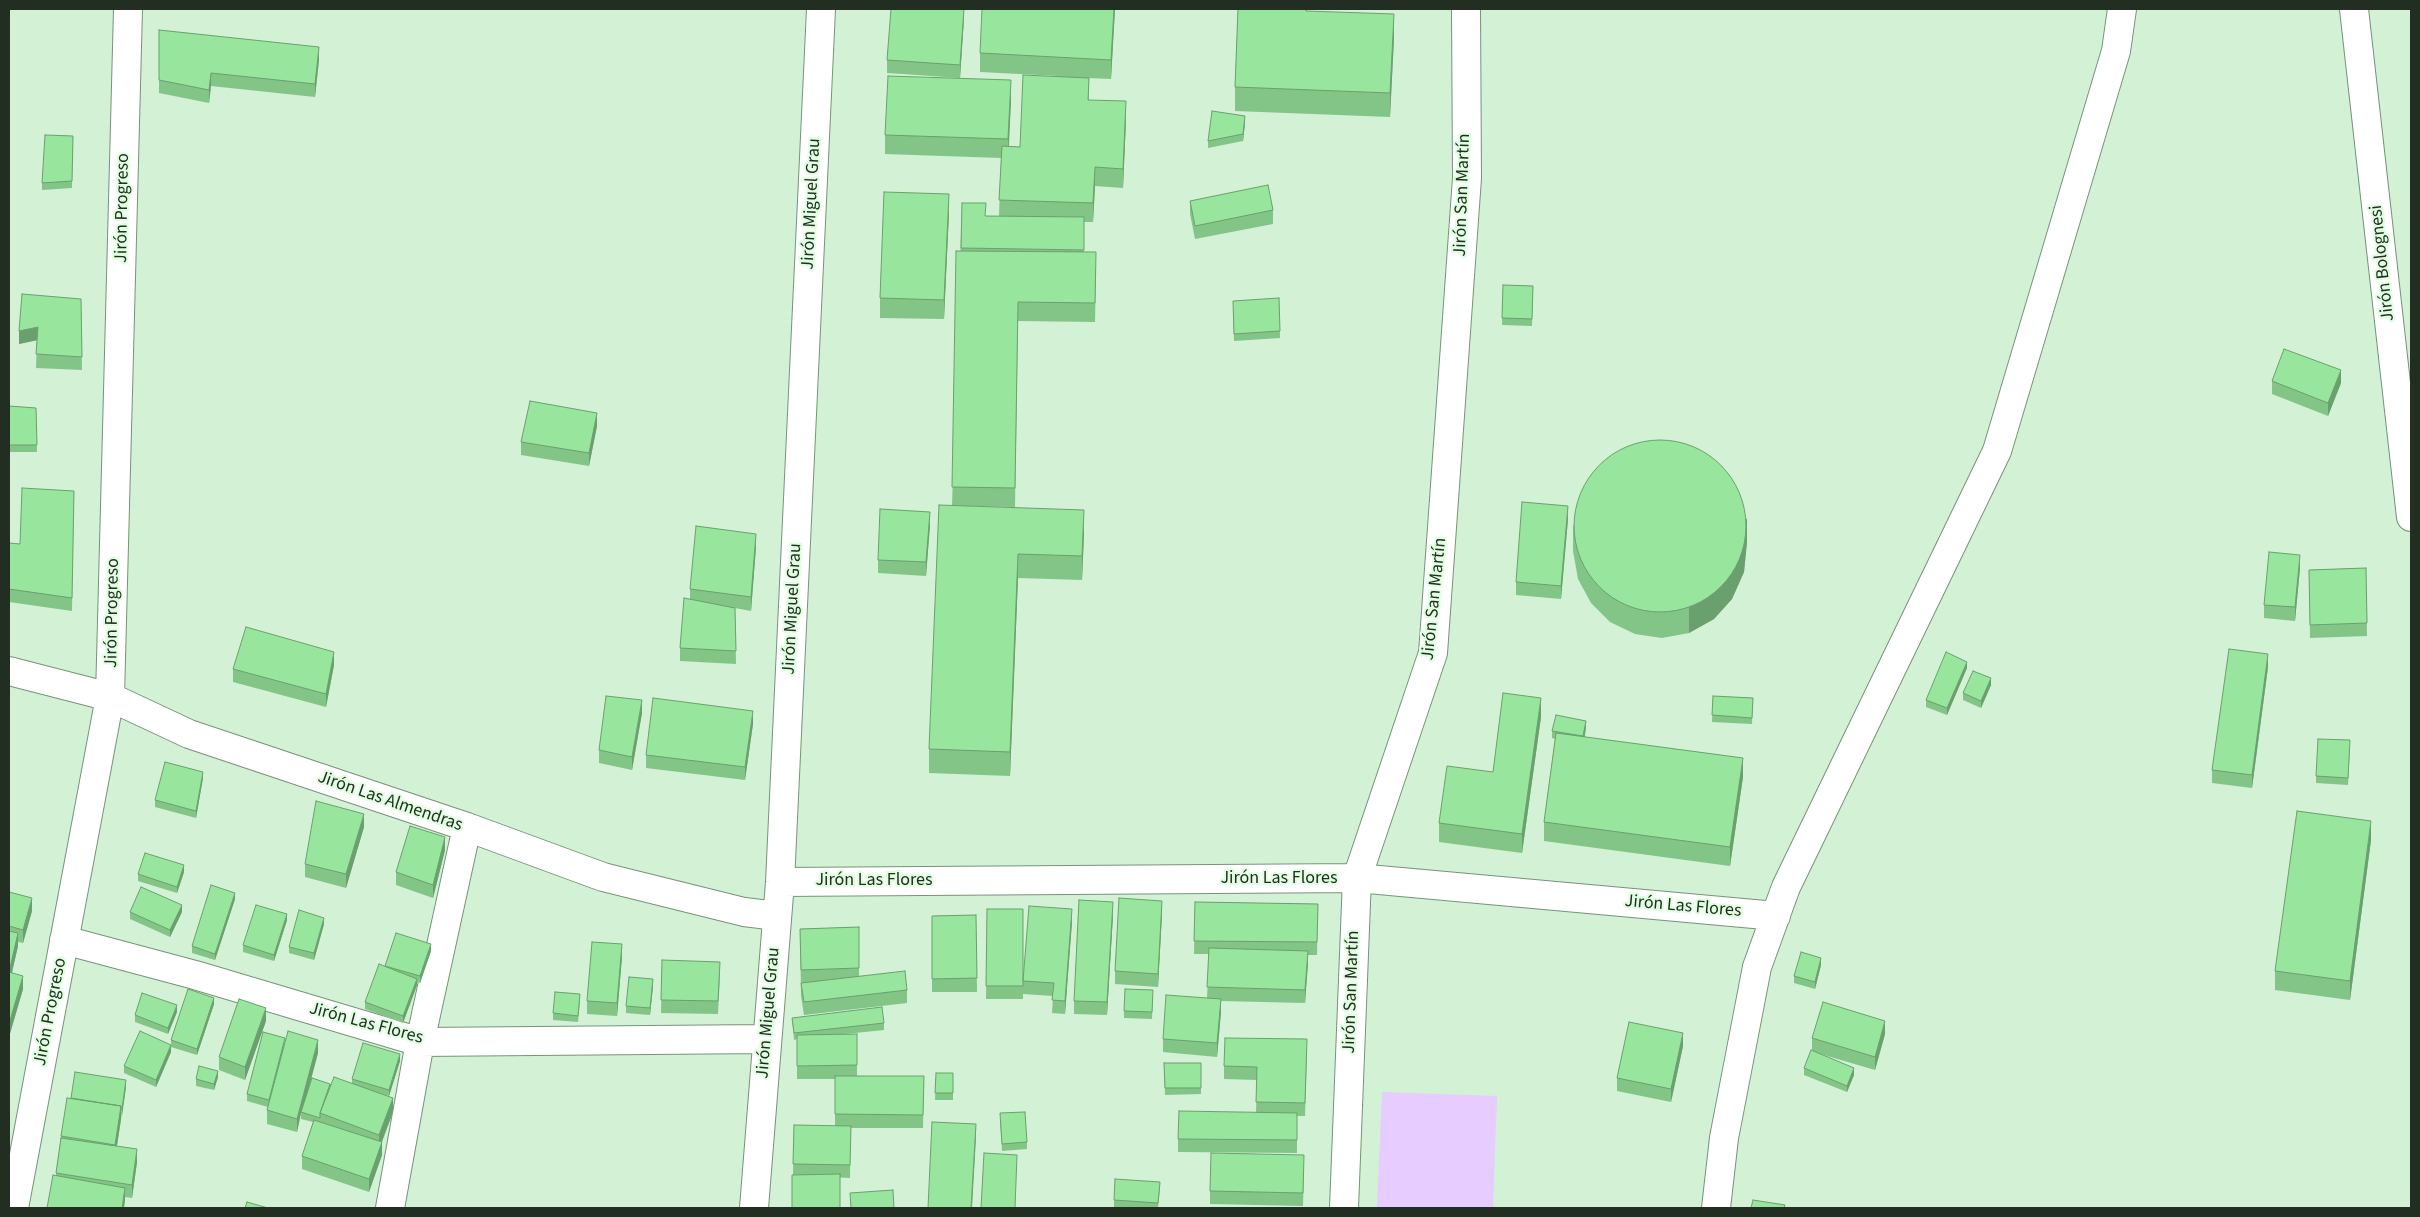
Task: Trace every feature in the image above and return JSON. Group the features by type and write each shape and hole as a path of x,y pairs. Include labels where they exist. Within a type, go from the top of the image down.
{"street":[{"name":"Jirón Progreso","path":"14,1208 110,697 128,9"},
{"name":"Jirón Miguel Grau","path":"754,1208 780,882 821,9"},
{"name":"Jirón San Martín","path":"1344,1208 1357,878 1433,653 1467,178 1466,9"},
{"path":"1716,1208 1724,1138 1757,967 1786,887 1996,451 2116,52 2122,9"},
{"name":"Jirón Bolognesi","path":"2354,9 2411,517"},
{"name":"Jirón Las Almendras","path":"9,671 110,697 189,734 467,827 603,877 744,912 777,916"},
{"path":"390,1208 420,1042 467,827"},
{"name":"Jirón Las Flores","path":"780,882 1357,878 1776,916"},
{"name":"Jirón Las Flores","path":"64,940 195,975 420,1042 766,1040"}],"shaded area":[{"path":"1382,1092 1497,1096 1493,1208 1377,1208"}],"building":[{"path":"891,9 964,9 960,65 887,60"},
{"path":"982,9 1114,9 1111,60 980,53"},
{"path":"1238,9 1306,9 1306,11 1394,14 1390,93 1235,87"},
{"path":"159,30 319,47 315,84 211,73 209,90 159,80"},
{"path":"1023,75 1089,78 1088,100 1126,101 1123,169 1095,167 1093,203 999,200 1002,146 1020,147"},
{"path":"888,76 1011,80 1008,139 885,135"},
{"path":"1212,111 1245,116 1243,134 1208,141"},
{"path":"45,135 73,136 72,181 42,183"},
{"path":"1268,185 1273,210 1195,226 1190,201"},
{"path":"884,192 949,194 944,300 880,298"},
{"path":"962,203 986,203 985,216 1084,217 1084,250 961,248"},
{"path":"956,251 1096,252 1095,303 1018,302 1015,488 952,487"},
{"path":"1503,285 1533,286 1532,319 1502,318"},
{"path":"22,294 81,299 82,357 36,354 38,327 19,331"},
{"path":"1279,298 1280,331 1234,334 1233,301"},
{"path":"2284,349 2341,370 2328,403 2272,381"},
{"path":"530,401 597,413 589,453 521,442"},
{"path":"9,406 36,408 37,445 9,445"},
{"path":"1668,440 1685,443 1701,450 1715,459 1727,471 1743,501 1746,526 1745,543 1740,559 1727,581 1715,593 1685,609 1652,612 1635,609 1619,602 1605,593 1593,581 1577,551 1574,518 1577,501 1584,485 1593,471 1605,459 1635,443"},
{"path":"22,488 74,491 72,598 9,589 9,543 20,544"},
{"path":"1522,502 1568,506 1561,586 1516,582"},
{"path":"939,505 1084,510 1082,556 1018,554 1010,752 929,749"},
{"path":"880,509 930,512 926,562 878,560"},
{"path":"696,526 756,534 751,597 690,589"},
{"path":"2269,552 2300,555 2295,607 2264,605"},
{"path":"2366,568 2367,623 2310,625 2309,570"},
{"path":"684,598 735,608 736,651 680,648"},
{"path":"246,627 334,652 326,694 233,669"},
{"path":"2229,649 2268,654 2252,775 2212,770"},
{"path":"1946,652 1967,662 1947,708 1926,700"},
{"path":"1973,671 1991,678 1981,701 1963,693"},
{"path":"1503,693 1541,698 1522,834 1439,823 1447,766 1493,772"},
{"path":"606,696 642,700 632,757 599,750"},
{"path":"1713,696 1753,698 1752,718 1712,715"},
{"path":"653,698 753,711 745,767 646,755"},
{"path":"1556,715 1586,721 1583,736 1552,731"},
{"path":"1556,733 1743,758 1730,847 1544,822"},
{"path":"2318,739 2350,740 2348,778 2316,776"},
{"path":"165,762 203,772 196,811 155,800"},
{"path":"316,801 364,814 346,874 305,864"},
{"path":"2297,811 2371,821 2350,981 2275,971"},
{"path":"410,826 445,837 433,885 396,872"},
{"path":"145,853 184,865 177,887 138,874"},
{"path":"211,885 235,893 215,954 192,946"},
{"path":"141,887 182,905 170,930 130,912"},
{"path":"9,892 32,898 23,930 9,926"},
{"path":"1119,898 1162,901 1158,974 1115,971"},
{"path":"1079,900 1113,902 1107,1002 1074,1001"},
{"path":"1195,902 1318,904 1317,942 1194,941"},
{"path":"256,905 287,914 274,955 243,945"},
{"path":"1029,906 1072,909 1065,1001 1052,1000 1054,983 1023,981"},
{"path":"987,909 1023,909 1023,986 986,986"},
{"path":"299,910 324,918 314,953 289,947"},
{"path":"976,915 977,978 932,979 932,916"},
{"path":"859,927 859,968 801,970 800,929"},
{"path":"9,931 18,933 10,968 9,968"},
{"path":"396,933 431,944 420,976 385,966"},
{"path":"592,942 622,944 617,1003 587,1001"},
{"path":"1209,948 1308,951 1305,990 1207,987"},
{"path":"1801,952 1821,958 1815,982 1794,976"},
{"path":"662,960 720,962 718,1001 661,1000"},
{"path":"379,964 417,979 403,1016 365,1002"},
{"path":"905,971 907,990 804,1002 801,983"},
{"path":"9,972 23,976 9,1024"},
{"path":"629,977 653,979 650,1008 626,1006"},
{"path":"188,989 214,998 197,1049 171,1040"},
{"path":"1125,989 1153,990 1152,1012 1124,1011"},
{"path":"555,992 580,994 578,1016 553,1013"},
{"path":"142,993 177,1005 168,1028 135,1015"},
{"path":"1166,995 1221,999 1217,1043 1163,1039"},
{"path":"239,999 266,1008 245,1067 219,1057"},
{"path":"1823,1002 1885,1021 1875,1057 1812,1038"},
{"path":"882,1007 884,1023 794,1033 792,1018"},
{"path":"1629,1022 1683,1033 1671,1089 1617,1078"},
{"path":"140,1031 171,1045 156,1080 124,1066"},
{"path":"288,1031 318,1040 297,1119 267,1110"},
{"path":"263,1032 285,1038 269,1100 247,1094"},
{"path":"857,1034 857,1065 797,1066 797,1035"},
{"path":"1225,1038 1307,1039 1305,1103 1256,1102 1257,1067 1224,1066"},
{"path":"363,1043 400,1054 389,1090 352,1079"},
{"path":"1811,1050 1854,1068 1847,1086 1804,1068"},
{"path":"1164,1063 1201,1063 1201,1088 1165,1088"},
{"path":"199,1066 218,1071 214,1084 196,1079"},
{"path":"75,1072 126,1080 122,1109 121,1106 71,1098"},
{"path":"936,1073 953,1073 953,1093 935,1093"},
{"path":"835,1076 924,1076 923,1115 835,1114"},
{"path":"334,1077 393,1098 379,1135 320,1113"},
{"path":"312,1078 330,1084 320,1118 301,1112"},
{"path":"67,1098 121,1106 115,1145 61,1136"},
{"path":"1179,1111 1297,1113 1297,1140 1178,1139"},
{"path":"1025,1112 1027,1142 1002,1144 1000,1113"},
{"path":"314,1120 382,1142 369,1179 302,1156"},
{"path":"932,1122 976,1124 971,1208 928,1208"},
{"path":"794,1125 851,1126 850,1165 793,1164"},
{"path":"61,1138 137,1149 132,1185 56,1173"},
{"path":"984,1153 1017,1155 1015,1208 981,1208"},
{"path":"1211,1153 1304,1155 1303,1193 1210,1191"},
{"path":"840,1174 840,1208 792,1208 792,1175"},
{"path":"53,1175 125,1188 122,1208 47,1208"},
{"path":"1115,1179 1160,1182 1158,1203 1114,1200"},
{"path":"893,1190 894,1208 851,1208 850,1193"},
{"path":"1753,1200 1785,1205 1784,1208 1751,1208"},
{"path":"247,1202 268,1208 245,1208"}]}
